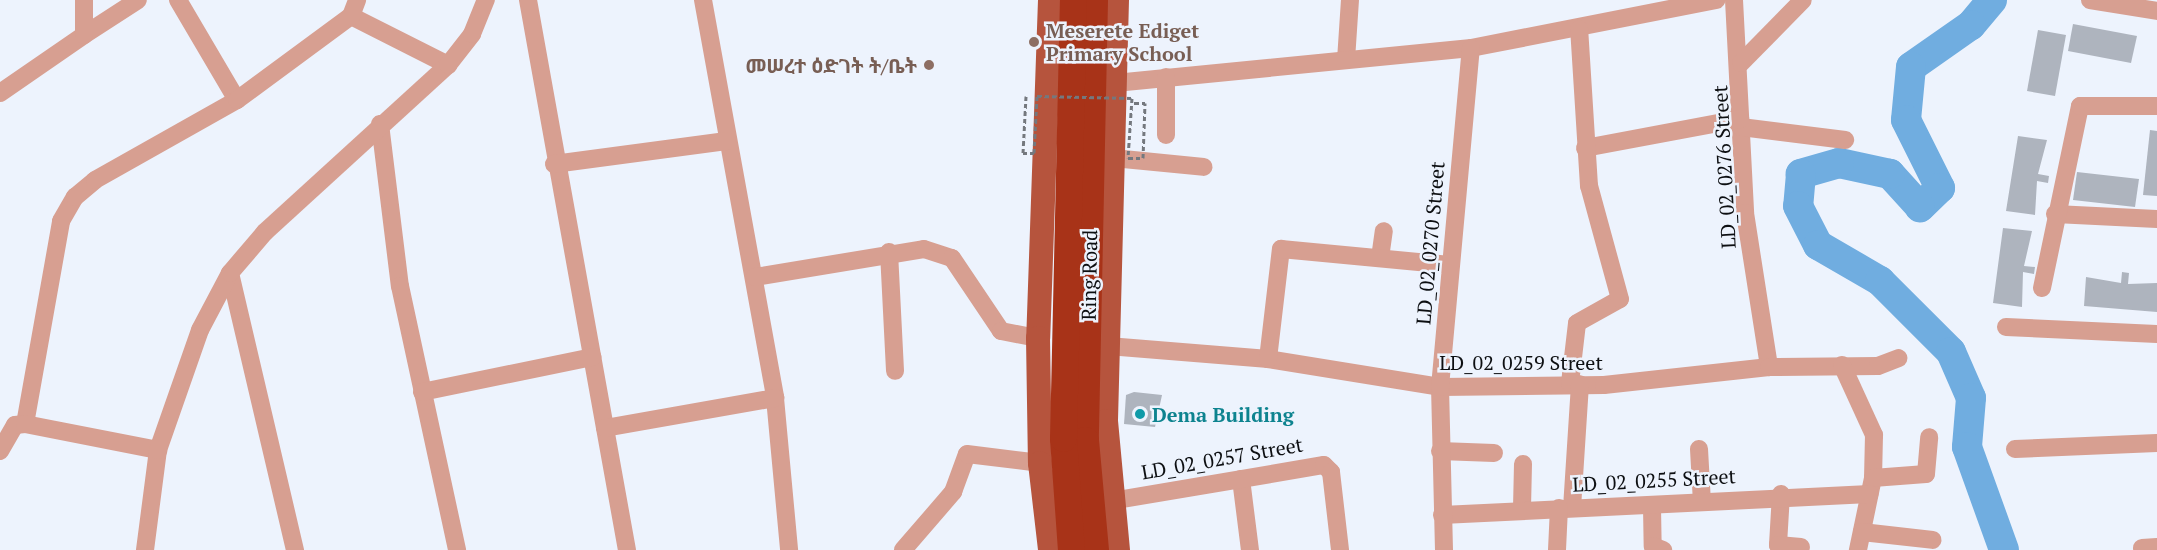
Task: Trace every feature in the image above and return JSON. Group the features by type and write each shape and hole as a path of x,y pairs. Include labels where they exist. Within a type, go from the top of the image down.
{"highway":[{"name":"Ring Road","path":"1071,550 1063,438 1073,0"},
{"name":"Ring Road","path":"1094,0 1085,440 1095,550"}],"main road":[{"path":"1050,0 1038,338 1040,463 1050,550"},
{"path":"1117,0 1108,346 1111,501 1118,550"}],"street":[{"path":"84,0 84,35"},
{"path":"0,93 138,0"},
{"path":"178,0 237,100"},
{"path":"145,550 158,450 196,340 230,273 265,232 448,64 472,34 486,0"},
{"path":"528,0 554,164 627,550"},
{"path":"703,0 726,141 756,277 775,398 789,550"},
{"path":"1346,60 1350,0"},
{"name":"LD_02_0276 Street","path":"1734,0 1741,63 1745,213 1769,367"},
{"path":"1741,63 1803,0"},
{"path":"2090,0 2129,3 2157,11"},
{"path":"1115,83 1471,48 1579,29 1705,1"},
{"path":"25,424 61,221 75,197 95,180 237,100 354,8 448,64"},
{"path":"1557,550 1565,508 1575,383 1577,323 1620,299 1589,186 1579,29"},
{"name":"LD_02_0270 Street","path":"1444,550 1440,387 1471,48"},
{"path":"1166,77 1166,135"},
{"path":"2042,288 2055,214 2080,106 2157,106"},
{"path":"1586,148 1741,123 1845,140"},
{"path":"380,124 400,286 457,550"},
{"path":"554,164 726,141"},
{"path":"1113,158 1204,167"},
{"path":"2055,214 2157,219"},
{"path":"1380,258 1384,231"},
{"path":"756,277 889,252 924,249 952,258 990,321 1001,331 1038,338"},
{"path":"1268,359 1281,249 1450,265"},
{"path":"889,252 895,371"},
{"path":"230,273 295,550"},
{"path":"2006,327 2156,337"},
{"name":"LD_02_0259 Street","path":"1108,346 1268,359 1440,387 1575,383 1769,367 1878,366 1899,358"},
{"path":"422,392 592,357"},
{"path":"1842,365 1874,435 1871,486 1860,541 1933,540"},
{"path":"605,428 775,398"},
{"path":"0,452 15,425 25,424 158,450"},
{"name":"LD_02_0255 Street","path":"1442,515 1522,508 1652,507 1871,486 1926,474 1929,437"},
{"path":"2015,449 2157,443"},
{"path":"1699,449 1702,502"},
{"path":"1440,451 1494,453"},
{"path":"903,550 953,492 967,454 1040,463"},
{"path":"1522,508 1523,464"},
{"name":"LD_02_0257 Street","path":"1111,501 1328,467 1340,550"},
{"path":"1241,479 1250,550"},
{"path":"1780,495 1778,544 1801,547"},
{"path":"1652,507 1654,549"}],"path":[{"path":"1026,96 1023,153 1034,153 1037,96 1132,98 1128,158 1143,158 1144,103"}],"building":[{"path":"2073,24 2137,36 2131,63 2068,51"},
{"path":"2038,30 2066,35 2055,96 2027,91"},
{"path":"2150,130 2157,131 2157,196 2143,195"},
{"path":"2018,136 2047,140 2038,174 2049,176 2048,183 2037,181 2035,215 2006,211"},
{"path":"2077,172 2139,179 2135,207 2073,200"},
{"path":"2003,228 2032,231 2024,266 2035,267 2034,274 2023,272 2022,307 1993,303"},
{"path":"2122,272 2129,273 2128,284 2157,283 2157,312 2084,306 2086,277 2121,283"},
{"name":"Dema Building","path":"1134,392 1162,395 1155,427 1124,424 1126,395"}],"waterway":[{"path":"1992,0 1971,25 1911,67 1906,120 1940,188 1920,207 1890,174 1839,163 1801,174 1798,206 1818,245 1880,281 1951,352 1971,398 1967,447 2004,550"}],"place":[{"name":"Meserete Ediget Primary School","path":"1034,42"},
{"name":"መሠረተ ዕድገት ት/ቤት","path":"929,65"},
{"name":"Dema Building","path":"1140,414"}]}
